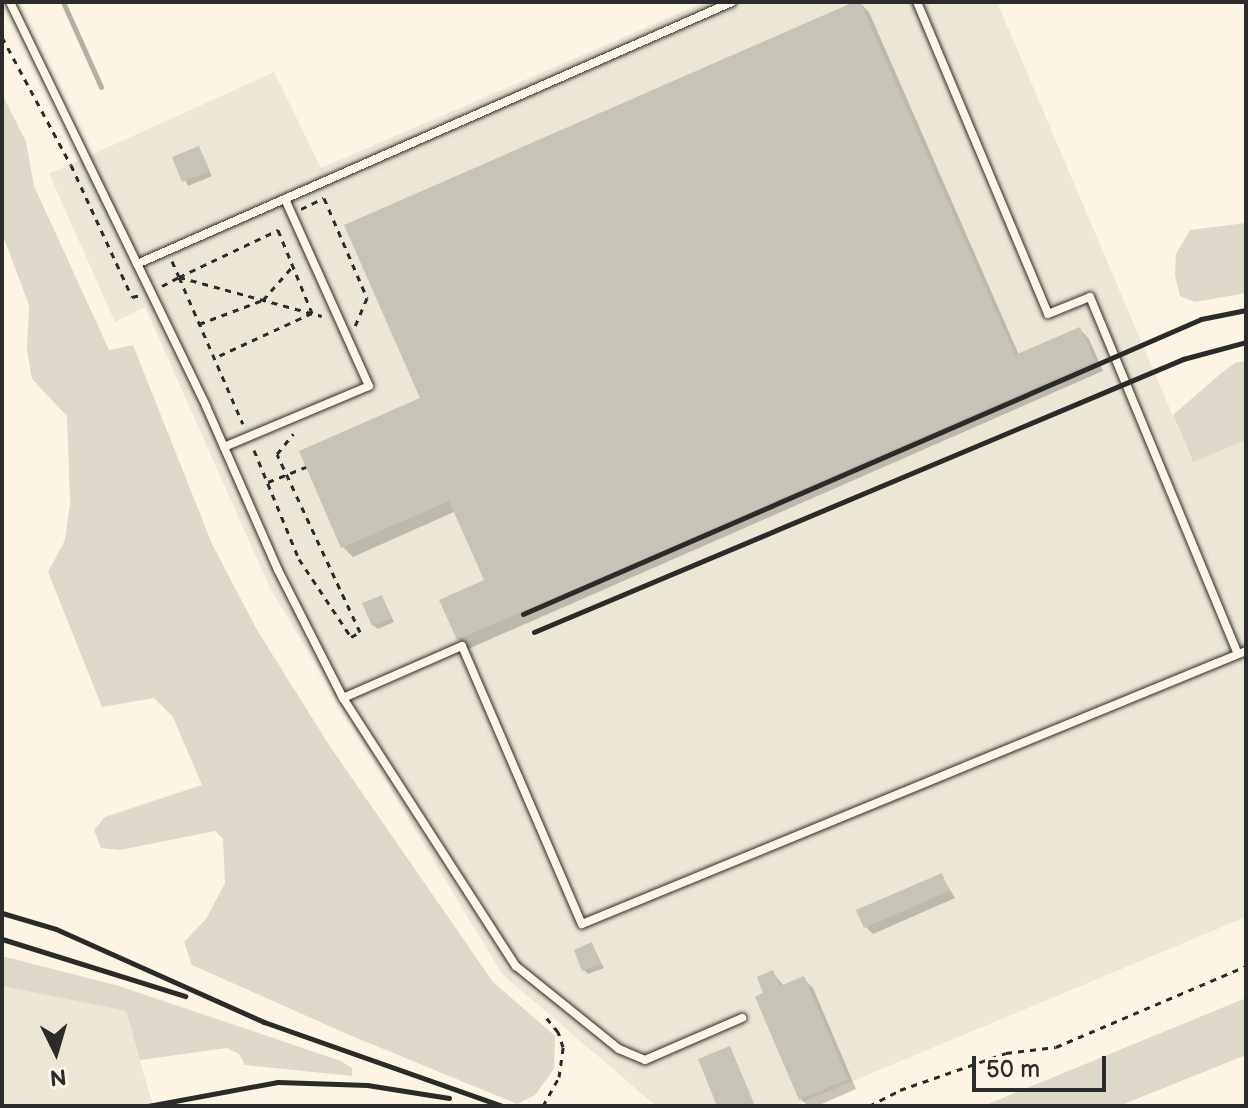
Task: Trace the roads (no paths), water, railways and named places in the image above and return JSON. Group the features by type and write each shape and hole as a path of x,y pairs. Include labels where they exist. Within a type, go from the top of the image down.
{"lane":[{"path":"10,2 224,447 278,570 343,698 516,966 619,1049 645,1060 742,1018"},
{"path":"137,264 732,2"},
{"path":"343,698 462,646 582,924 1242,652 1090,297 1048,314 917,2"},
{"path":"224,447 369,386 285,199"}],"waterway":[{"path":"63,2 101,87"}],"railway":[{"path":"523,614 1201,319 1246,310"},
{"path":"534,632 1183,359 1246,342"},
{"path":"2,913 56,929 264,1022 503,1106"},
{"path":"2,939 185,996"},
{"path":"148,1106 278,1082 367,1085 449,1098"}]}
